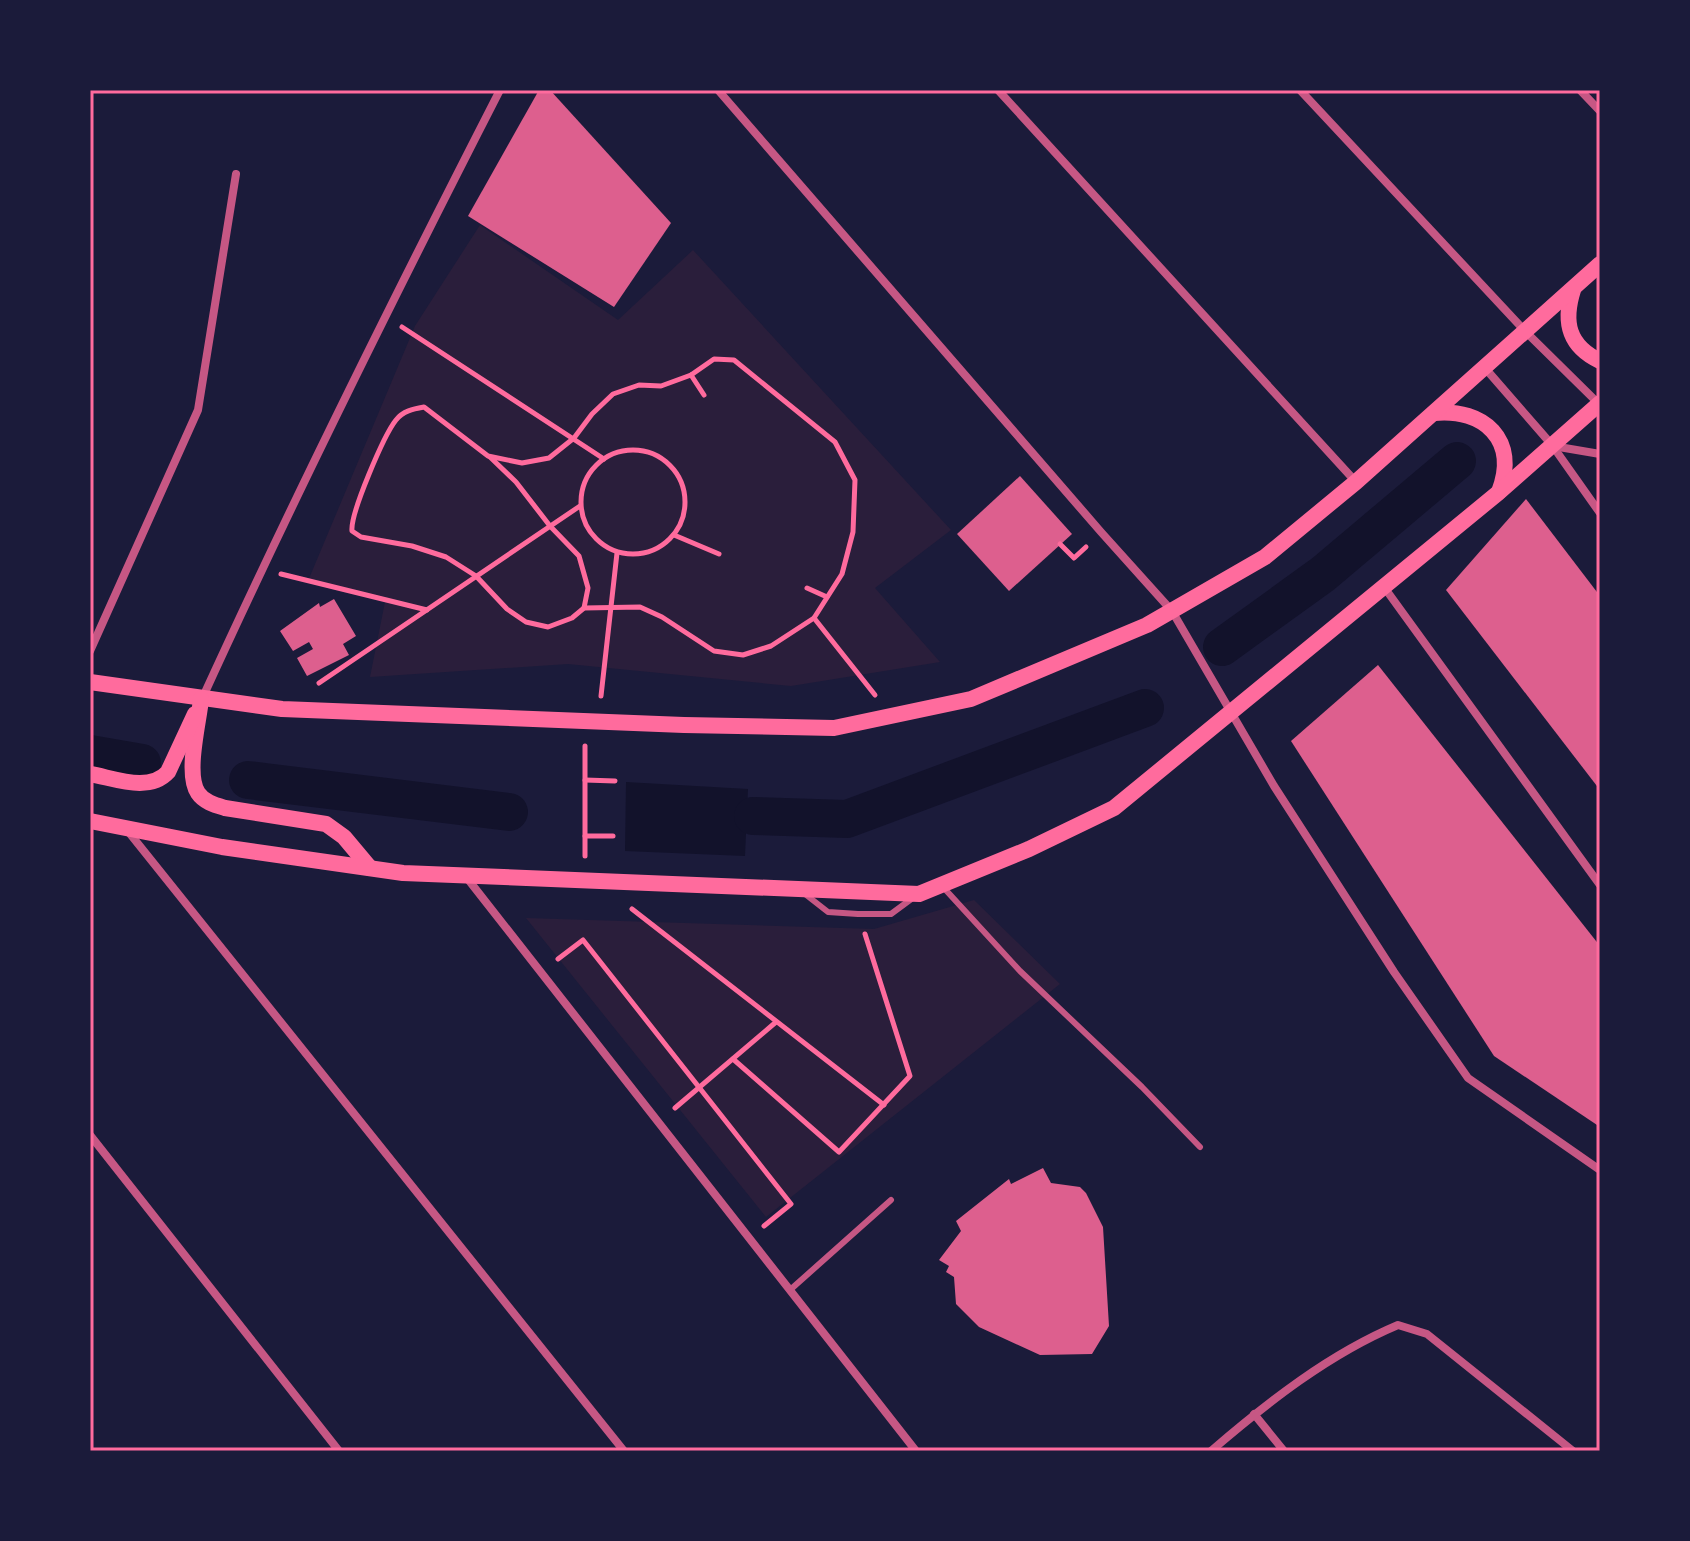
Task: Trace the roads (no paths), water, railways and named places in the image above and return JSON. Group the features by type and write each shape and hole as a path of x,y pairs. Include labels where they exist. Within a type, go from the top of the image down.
{"main road":[{"path":"90,682 282,709 834,728 971,699 1147,625 1265,557 1356,482 1600,264"},
{"path":"1573,290 1567,313 1569,333 1580,348 1599,361"},
{"path":"90,821 222,847 370,868 467,877 919,894 1029,849 1114,808 1498,493 1600,404"},
{"path":"1434,413 1460,412 1477,417 1491,430 1502,445 1505,465 1498,493"},
{"path":"90,774 137,783 161,779 168,772 201,699"},
{"path":"201,699 193,765 199,795 225,808 326,824 344,837 370,868"}],"street":[{"path":"201,699 384,315 500,90"},
{"path":"718,90 1172,611 1231,714 1394,972 1468,1078 1600,1170"},
{"path":"998,90 1356,482"},
{"path":"1300,90 1525,331 1600,404"},
{"path":"1580,90 1600,111"},
{"path":"90,651 198,410 236,174"},
{"path":"1485,368 1552,445 1600,513"},
{"path":"1552,445 1600,454"},
{"path":"1384,587 1600,885"},
{"path":"125,828 624,1451"},
{"path":"467,877 916,1451"},
{"path":"90,1135 339,1451"},
{"path":"1211,1451 1254,1414 1359,1341 1398,1325 1427,1334 1573,1451"},
{"path":"1254,1414 1284,1451"}],"lane":[{"path":"940,885 1020,971 1200,1147"},
{"path":"799,890 828,912 858,914 891,914 919,894"},
{"path":"790,1290 891,1200"}],"waterway":[{"path":"1222,647 1323,574 1457,461"},
{"path":"753,816 847,819 1145,708"},
{"path":"90,754 142,763"},
{"path":"248,780 509,812"}]}
